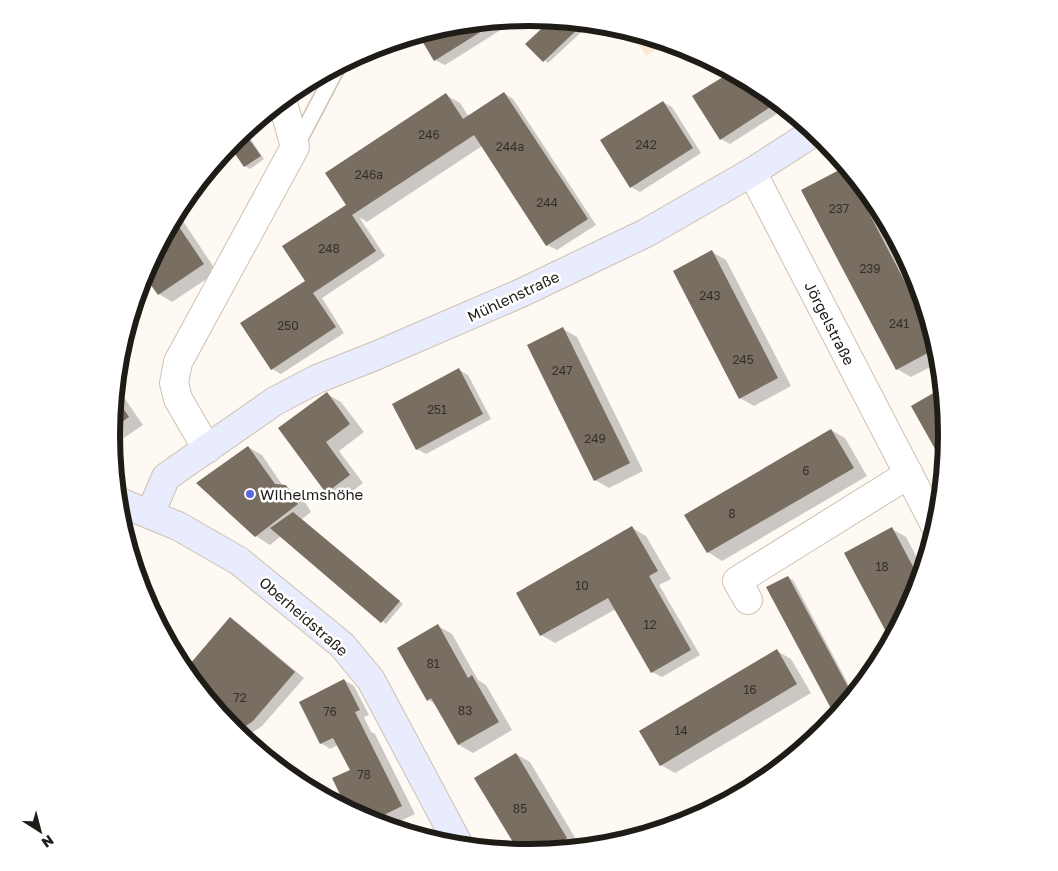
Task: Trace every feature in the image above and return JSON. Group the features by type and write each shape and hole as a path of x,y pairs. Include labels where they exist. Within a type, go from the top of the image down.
{"street":[{"path":"207,449 178,399 174,383 178,362 295,147 284,108"},
{"name":"Mühlenstraße","path":"150,514 166,477 275,401 317,379 521,293 646,233 752,172 808,136"},
{"name":"Jörgelstraße","path":"752,172 930,515"},
{"path":"748,600 737,580 908,474"},
{"name":"Oberheidstraße","path":"126,504 178,526 239,561 342,645 371,680 455,838"}],"lane":[{"path":"295,147 332,76"}],"shaded area":[{"path":"636,40 660,48 646,56"}],"building":[{"path":"544,27 577,29 543,62 525,44"},
{"path":"485,29 434,61 422,40"},
{"path":"725,76 771,106 720,140 692,96"},
{"path":"504,92 588,219 546,246 474,135 352,215 376,251 313,293 336,327 271,370 240,323 305,281 282,246 346,205 325,173 446,93 463,119"},
{"path":"663,101 693,148 630,188 600,140"},
{"path":"248,138 261,156 244,167 234,152"},
{"path":"840,170 854,186 918,307 929,352 896,370 801,190"},
{"path":"178,226 204,264 158,295 149,283 162,254"},
{"path":"712,250 778,378 739,399 673,271"},
{"path":"563,327 630,463 594,481 527,345"},
{"path":"459,368 483,414 416,450 392,404"},
{"path":"327,392 350,424 326,442 350,475 326,493 278,428"},
{"path":"936,392 937,453 911,406"},
{"path":"121,405 129,417 120,423"},
{"path":"831,429 854,468 707,553 684,515"},
{"name":"Wilhelmshöhe","path":"248,446 275,484 286,485 298,504 255,537 196,483"},
{"path":"293,512 400,601 381,623 270,528"},
{"path":"632,526 658,571 649,576 691,650 651,673 608,598 540,636 516,593"},
{"path":"892,527 915,571 896,617 887,633 844,553"},
{"path":"788,576 850,690 832,710 766,587"},
{"path":"230,617 295,672 253,721 243,728 204,685 190,664"},
{"path":"438,624 468,678 472,675 499,722 458,745 431,698 427,701 397,648"},
{"path":"777,649 797,684 660,766 639,731"},
{"path":"344,679 360,710 355,712 402,806 380,817 343,800 332,778 350,770 333,738 320,744 299,702"},
{"path":"516,753 567,838 557,844 514,844 474,778"}],"place":[{"name":"Wilhelmshöhe","path":"250,494"}]}
